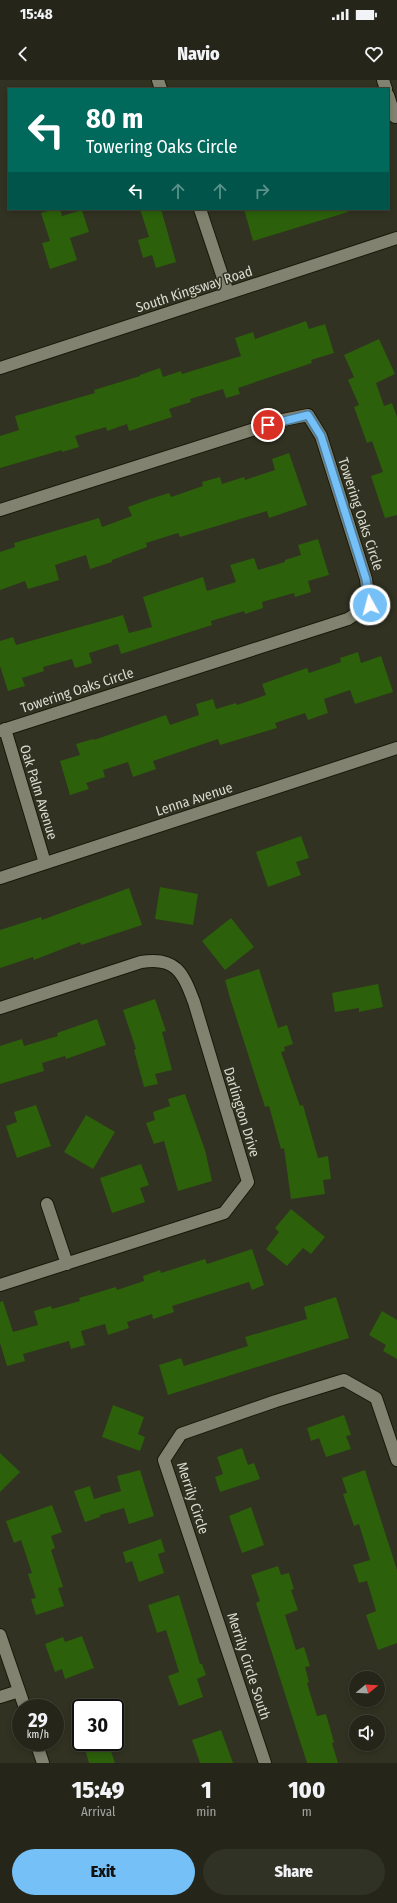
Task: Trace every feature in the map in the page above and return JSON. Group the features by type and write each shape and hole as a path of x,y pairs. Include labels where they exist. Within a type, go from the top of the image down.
{"street":[{"path":"389,100 393,118"},
{"path":"200,210 228,293"},
{"name":"South Kingsway Road","path":"0,368 397,238"},
{"name":"Towering Oaks Circle","path":"0,510 282,420 308,415 321,436 366,579 370,605 348,619 2,730"},
{"name":"Oak Palm Avenue","path":"2,730 45,864"},
{"name":"Lenna Avenue","path":"0,878 397,748"},
{"name":"Darlington Drive","path":"0,1008 141,962 155,960 175,966 187,983 194,1002 248,1182 224,1213 0,1285"},
{"path":"47,1204 67,1264"},
{"name":"Merrily Circle","path":"204,1579 164,1460 181,1434 276,1401 344,1380 376,1398 397,1460"},
{"name":"Merrily Circle South","path":"204,1579 265,1763"},
{"path":"0,1635 22,1699"},
{"path":"0,1697 19,1691"},
{"path":"39,1751 43,1763"}],"building":[{"path":"52,210 60,210 62,216 82,210 89,232 70,238 77,260 50,269 42,243 50,241 41,213"},
{"path":"140,210 161,210 176,262 156,268 152,255 143,258 138,240 149,237"},
{"path":"244,210 347,210 348,212 253,241"},
{"path":"306,321 309,329 325,324 334,353 311,360 312,363 238,388 240,394 226,398 223,389 190,399 191,402 169,409 172,417 129,431 127,424 107,431 106,427 75,436 79,447 62,452 62,450 0,468 0,436 19,430 15,416 95,393 94,390 140,376 160,368 163,377 181,371 182,374 241,356 235,338 253,332 255,339"},
{"path":"379,339 395,374 376,383 384,406 392,403 397,417 397,515 385,518 371,476 383,472 372,441 367,443 354,407 359,405 348,380 354,377 344,355"},
{"path":"289,453 307,505 269,518 267,511 180,537 178,533 146,543 147,547 112,560 112,562 90,569 86,555 55,565 59,580 28,589 25,581 0,590 0,552 15,547 14,543 99,518 102,527 132,516 128,507 150,499 169,493 171,497 203,486 202,482 220,477 222,484 244,477 245,480 275,470 272,459"},
{"path":"318,539 329,575 308,581 311,592 295,597 294,593 262,602 263,608 245,614 244,611 211,621 212,625 121,654 118,644 89,653 92,663 75,668 72,659 43,667 44,671 22,678 25,686 8,691 0,666 0,641 13,637 16,645 123,615 129,633 152,627 143,597 203,577 207,591 236,582 230,565 254,558 258,570 285,562 285,560 301,555 298,545"},
{"path":"358,652 361,663 381,656 393,692 355,704 350,690 324,699 328,713 308,720 305,713 275,723 277,728 220,745 218,739 153,761 156,769 133,777 128,762 103,770 105,777 86,783 89,789 70,795 60,761 80,755 76,744 94,740 166,715 170,725 199,715 196,704 213,699 216,709 236,703 237,705 266,695 262,684 307,668 309,673 341,662 340,658"},
{"path":"301,836 309,858 296,862 301,875 268,887 256,852"},
{"path":"160,887 198,894 193,925 155,919"},
{"path":"129,888 142,925 81,945 80,942 34,960 33,957 0,968 0,930 41,917 42,920"},
{"path":"231,918 254,947 225,970 202,941"},
{"path":"259,969 278,1028 287,1025 293,1044 284,1047 285,1051 281,1052 300,1106 303,1105 318,1158 328,1156 331,1179 323,1180 325,1194 291,1199 284,1148 281,1149 269,1106 265,1107 230,998 225,980"},
{"path":"378,984 383,1007 359,1012 359,1008 335,1012 332,993"},
{"path":"155,999 166,1031 162,1032 172,1070 155,1074 158,1084 144,1087 134,1050 136,1049 123,1010"},
{"path":"97,1019 106,1045 66,1059 65,1056 42,1063 44,1071 0,1084 0,1046 22,1039 24,1046 58,1036 57,1033"},
{"path":"185,1094 205,1150 212,1181 178,1191 164,1141 154,1144 146,1123 155,1120 153,1112 170,1106 168,1099"},
{"path":"36,1105 51,1146 17,1158 6,1126 17,1122 14,1112"},
{"path":"86,1115 115,1132 93,1169 64,1152"},
{"path":"141,1164 149,1185 140,1188 145,1202 112,1213 100,1178"},
{"path":"291,1209 325,1237 311,1254 303,1248 287,1266 266,1249 279,1232 275,1228"},
{"path":"252,1249 264,1285 252,1290 249,1282 172,1306 174,1312 153,1319 152,1314 127,1322 129,1328 108,1335 105,1324 81,1331 85,1345 71,1349 69,1341 23,1354 25,1361 7,1366 0,1343 0,1302 3,1301 13,1332 38,1325 34,1311 51,1306 52,1309 80,1301 79,1298 116,1287 117,1290 144,1281 143,1276 160,1270 161,1273 205,1259 207,1264"},
{"path":"336,1297 349,1338 168,1395 159,1365 181,1358 184,1366 248,1346 245,1337 307,1319 304,1307"},
{"path":"382,1311 397,1320 397,1359 383,1351 386,1345 369,1335"},
{"path":"113,1405 144,1417 138,1434 145,1437 140,1451 102,1437"},
{"path":"344,1415 351,1435 346,1436 351,1449 326,1457 319,1438 311,1441 307,1428"},
{"path":"242,1448 248,1465 254,1463 260,1479 220,1492 215,1477 223,1474 217,1457"},
{"path":"0,1453 20,1472 0,1492"},
{"path":"140,1470 154,1516 129,1524 124,1508 100,1515 100,1517 85,1522 74,1491 90,1486 94,1499 121,1491 117,1476"},
{"path":"365,1470 397,1570 397,1643 378,1650 366,1615 376,1611 367,1581 359,1583 353,1565 370,1560 359,1524 354,1526 343,1494 347,1493 342,1478"},
{"path":"52,1505 62,1532 51,1536 55,1548 51,1550 63,1587 58,1588 64,1606 36,1615 31,1599 36,1598 28,1574 32,1573 21,1540 14,1543 6,1521"},
{"path":"251,1507 264,1545 242,1553 229,1516"},
{"path":"161,1539 165,1552 158,1554 164,1573 139,1582 132,1561 126,1563 123,1552"},
{"path":"278,1566 281,1575 289,1573 294,1589 291,1590 298,1610 285,1615 296,1650 304,1647 310,1666 305,1667 309,1682 307,1683 317,1716 326,1714 338,1763 307,1763 256,1603 260,1601 251,1575"},
{"path":"179,1595 200,1664 202,1664 206,1675 197,1679 203,1697 179,1706 168,1676 179,1672 166,1630 157,1633 148,1605"},
{"path":"82,1636 94,1668 65,1679 62,1669 55,1672 45,1644 63,1637 65,1642"},
{"path":"221,1730 233,1763 200,1763 192,1740"},
{"path":"86,1751 111,1751 115,1763 89,1763"}],"route":[{"path":"268,425 282,420 308,415 321,436 366,579 370,605"}]}
